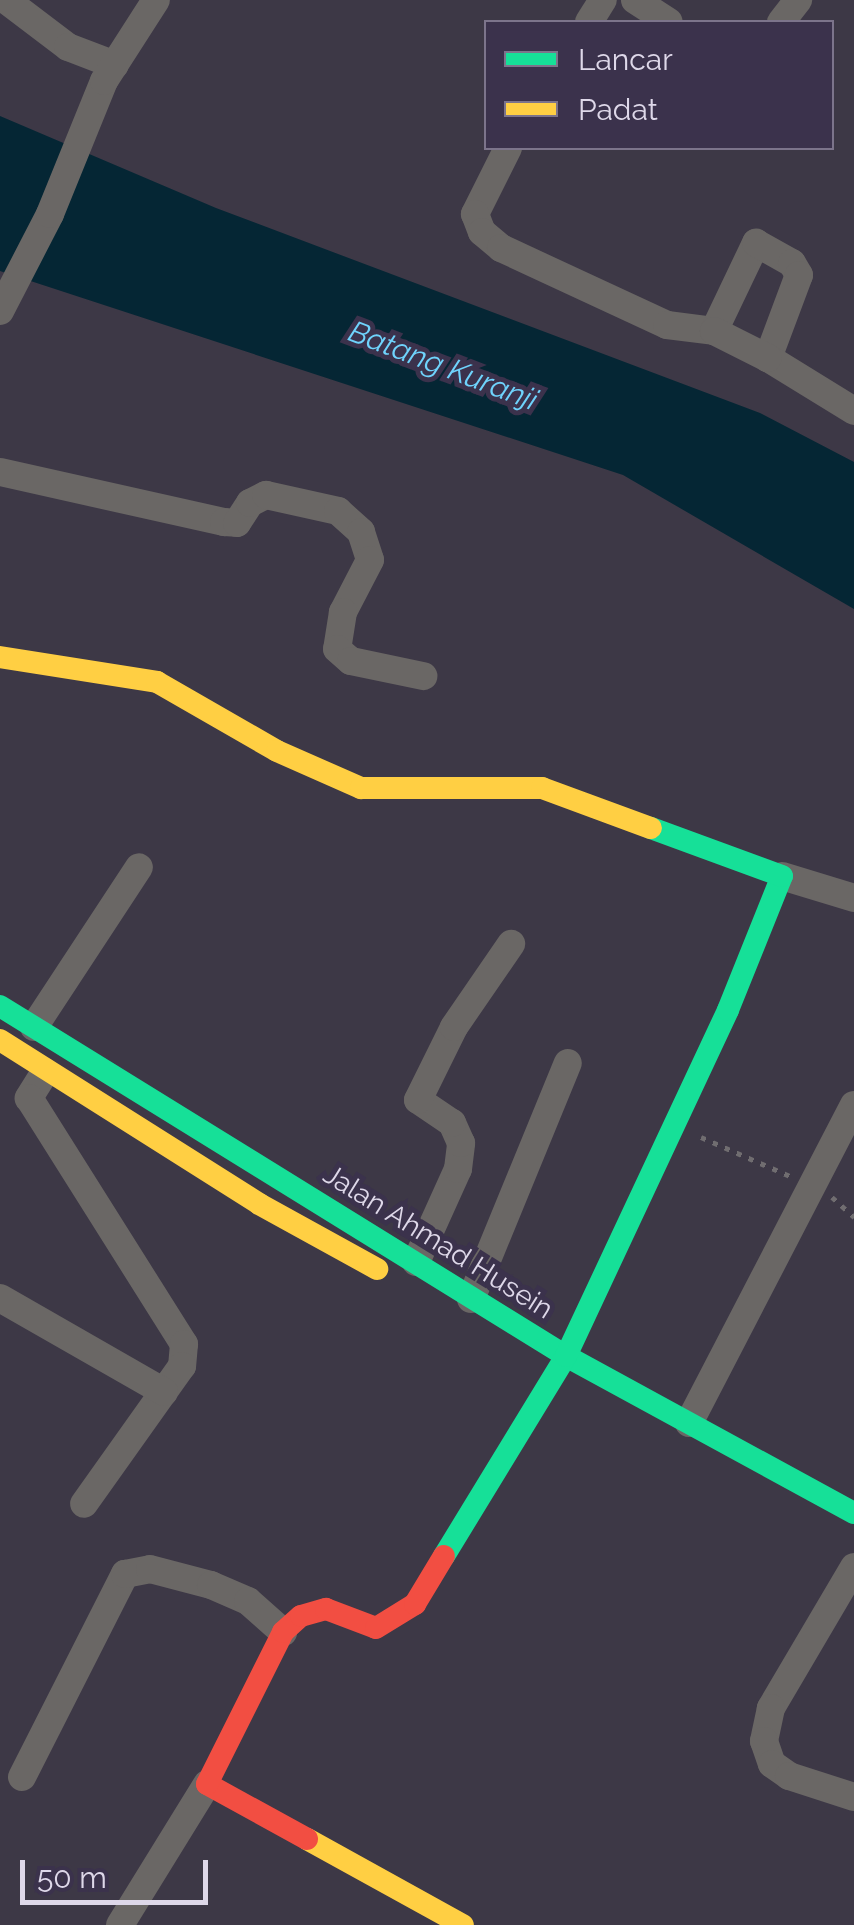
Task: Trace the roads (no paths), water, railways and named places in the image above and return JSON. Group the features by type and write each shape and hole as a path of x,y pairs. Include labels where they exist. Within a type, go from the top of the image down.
{"street":[{"path":"6,0 110,73"},
{"path":"0,311 50,214 110,73 156,0"},
{"path":"635,0 666,20"},
{"path":"783,20 798,0"},
{"path":"507,150 475,214 482,232 501,248 667,325 714,331 768,358 854,412"},
{"path":"714,331 756,243 792,262 799,276 768,358"},
{"path":"0,472 237,523 250,503 266,495 338,511 361,532 370,560 343,612 337,648 351,660 423,676"},
{"path":"0,657 156,682 277,750 361,788 542,788 782,876 854,898"},
{"path":"34,1026 139,866"},
{"path":"120,1925 206,1784 284,1632 314,1608 369,1626 396,1622 415,1604 562,1362 675,1126 782,876"},
{"path":"416,1262 458,1169 461,1143 452,1123 418,1100 454,1027 512,944"},
{"name":"Jalan Ahmad Husein","path":"0,1006 416,1262 562,1362 854,1531"},
{"name":"Jalan Ahmad Husein","path":"0,1040 259,1204 562,1362 689,1423 854,1513"},
{"path":"471,1299 568,1064"},
{"path":"45,1072 30,1098 184,1344 182,1366 84,1504"},
{"path":"689,1423 854,1104"},
{"path":"0,1298 164,1392"},
{"path":"854,1566 771,1708 764,1741 772,1764 789,1776 854,1797"},
{"path":"22,1777 125,1574 164,1570 210,1585 248,1601 284,1632"},
{"path":"206,1784 463,1925"}],"water":[{"name":"Batang Kuranji","path":"0,116 216,208 760,413 854,462 854,609 623,475 0,271"}]}
